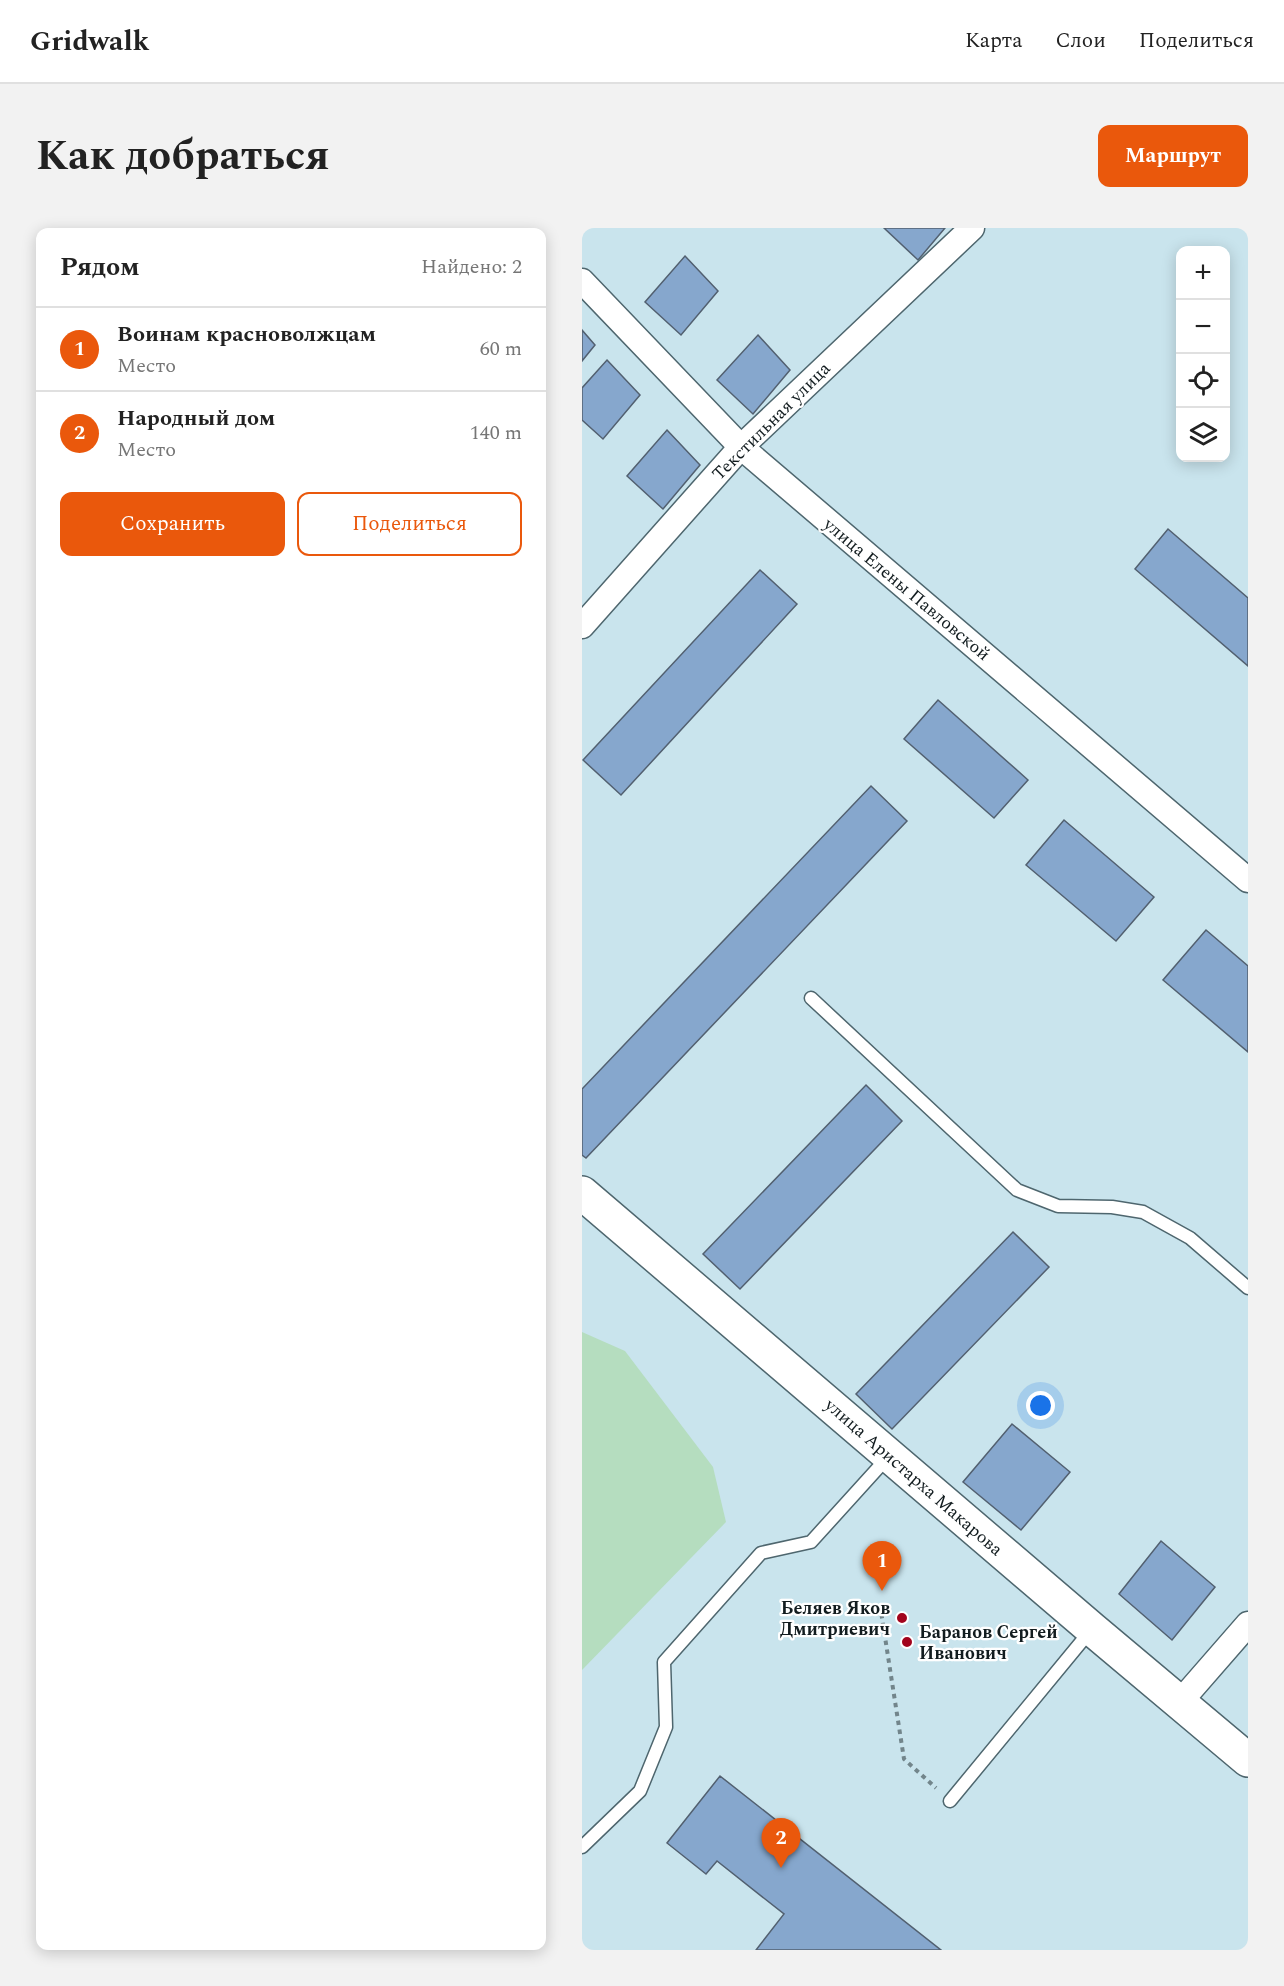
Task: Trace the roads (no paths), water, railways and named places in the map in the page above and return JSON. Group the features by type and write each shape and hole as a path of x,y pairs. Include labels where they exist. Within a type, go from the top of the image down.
{"street":[{"name":"Текстильная улица","path":"582,626 741,447 972,228"},
{"name":"улица Елены Павловской","path":"582,281 741,447 1248,880"},
{"name":"улица Аристарха Макарова","path":"582,1193 1248,1760"},
{"path":"1180,1702 1248,1624"}],"lane":[{"path":"811,998 1017,1190 1058,1206 1112,1207 1143,1212 1190,1239 1248,1288"},
{"path":"582,1847 640,1791 666,1726 664,1662 761,1553 811,1542 889,1456"},
{"path":"950,1801 1092,1629"}],"place":[{"name":"Воинам красноволжцам","path":"882,1591"},
{"name":"Беляев Яков Дмитриевич","path":"902,1618"},
{"name":"Баранов Сергей Иванович","path":"907,1642"},
{"name":"Народный дом","path":"781,1868"}]}
